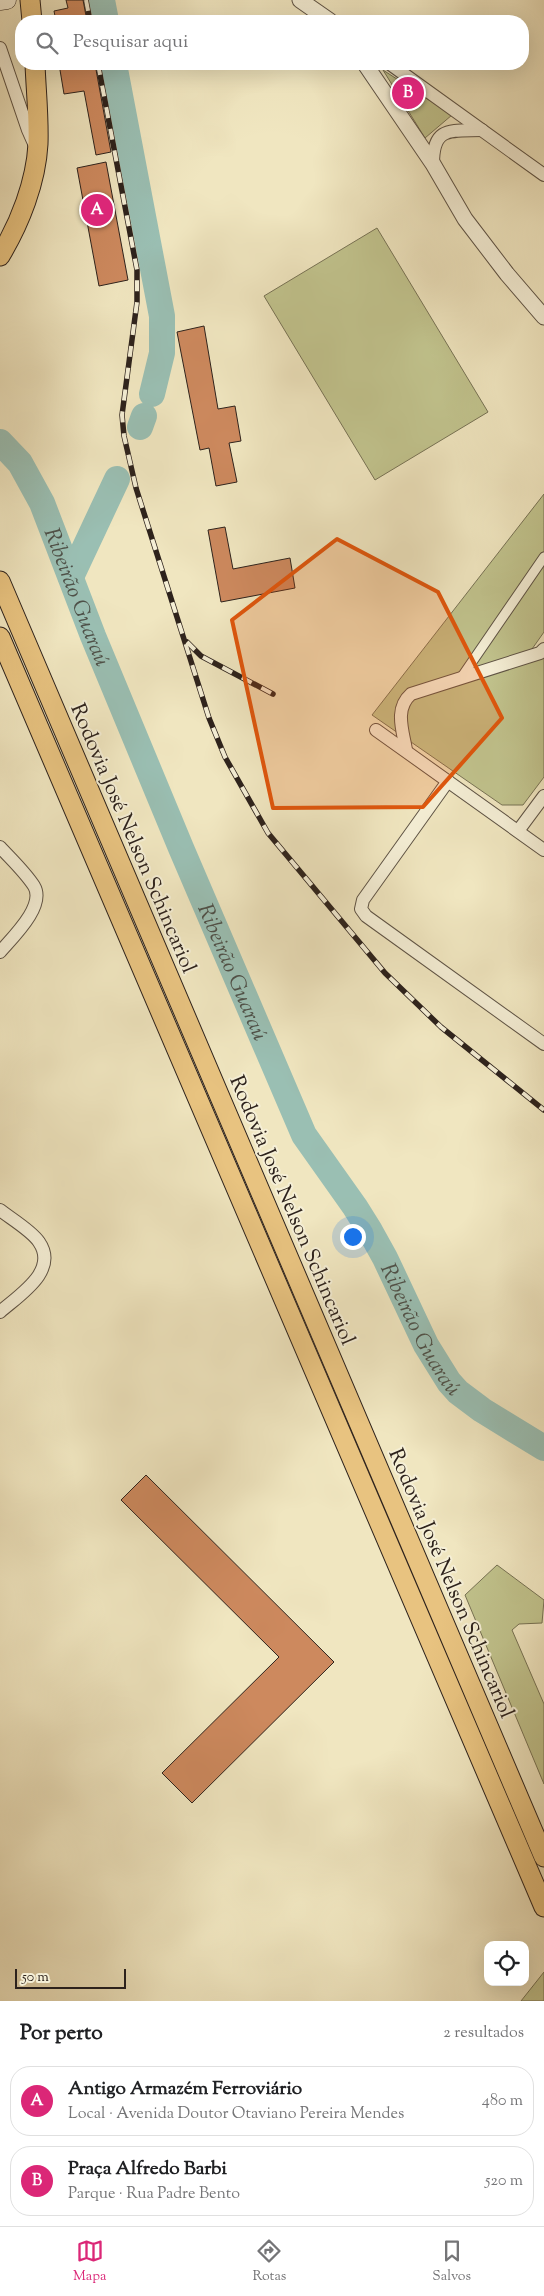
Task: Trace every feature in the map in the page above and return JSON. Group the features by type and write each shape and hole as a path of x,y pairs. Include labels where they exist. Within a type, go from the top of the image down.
{"main road":[{"path":"0,1 7,0"},
{"path":"30,0 31,15"},
{"path":"2,246 31,186 37,151 35,70"},
{"name":"Rodovia José Nelson Schincariol","path":"0,582 544,1857"},
{"name":"Rodovia José Nelson Schincariol","path":"0,637 544,1906"}],"street":[{"path":"300,0 321,15"},
{"path":"0,48 37,151"},
{"path":"369,70 433,164 465,219 507,274 544,317"},
{"path":"398,70 544,176"},
{"path":"433,164 433,146 442,135 457,131 482,130"},
{"path":"461,678 542,563"},
{"path":"406,750 400,711 405,700 411,694 540,653 544,649"},
{"path":"376,730 544,850"},
{"path":"448,780 363,900 361,909 366,916 544,1044"},
{"path":"518,831 544,796"},
{"path":"0,847 35,887 37,898 34,910 0,952"},
{"path":"0,1210 39,1241 43,1252 44,1266 37,1279 0,1312"}],"highlighted area":[{"path":"337,539 438,592 502,718 423,807 273,808 232,620"}],"green space":[{"path":"383,70 452,115 425,138"},
{"path":"377,228 488,412 375,480 264,296"},
{"path":"544,494 544,632 532,649 544,658 544,777 523,805 502,805 372,715"},
{"path":"497,1565 544,1600 542,1623 519,1624 512,1630 544,1704 544,1784 465,1595"},
{"path":"544,1972 544,2001 521,2001"}],"building":[{"path":"66,0 83,0 86,15 55,15 54,11 68,8"},
{"path":"60,70 96,70 111,152 96,155 84,91 64,94"},
{"path":"106,162 128,280 99,286 77,168"},
{"path":"204,326 218,409 235,406 241,441 229,443 237,482 216,486 209,448 200,450 177,332"},
{"path":"225,527 233,569 290,558 295,588 221,602 208,530"},
{"path":"146,1475 334,1662 192,1803 162,1773 279,1657 121,1500"}],"waterway":[{"path":"102,0 105,15"},
{"path":"115,70 162,316 162,353 152,394"},
{"path":"140,427 144,416"},
{"name":"Ribeirão Guaraú","path":"0,442 20,463 42,503 93,636 181,848 304,1135 370,1231 385,1258 426,1345 449,1382 458,1392 482,1410 544,1448"},
{"path":"71,577 117,479"}],"railway":[{"path":"86,0 89,15"},
{"path":"99,70 137,270 137,302 122,415 124,436 136,488 209,718 225,757 268,833 385,973 441,1027 544,1110"},
{"path":"187,642 201,656 273,694"}],"place":[{"name":"Praça Alfredo Barbi","path":"408,93"},
{"name":"Antigo Armazém Ferroviário","path":"97,210"}]}
